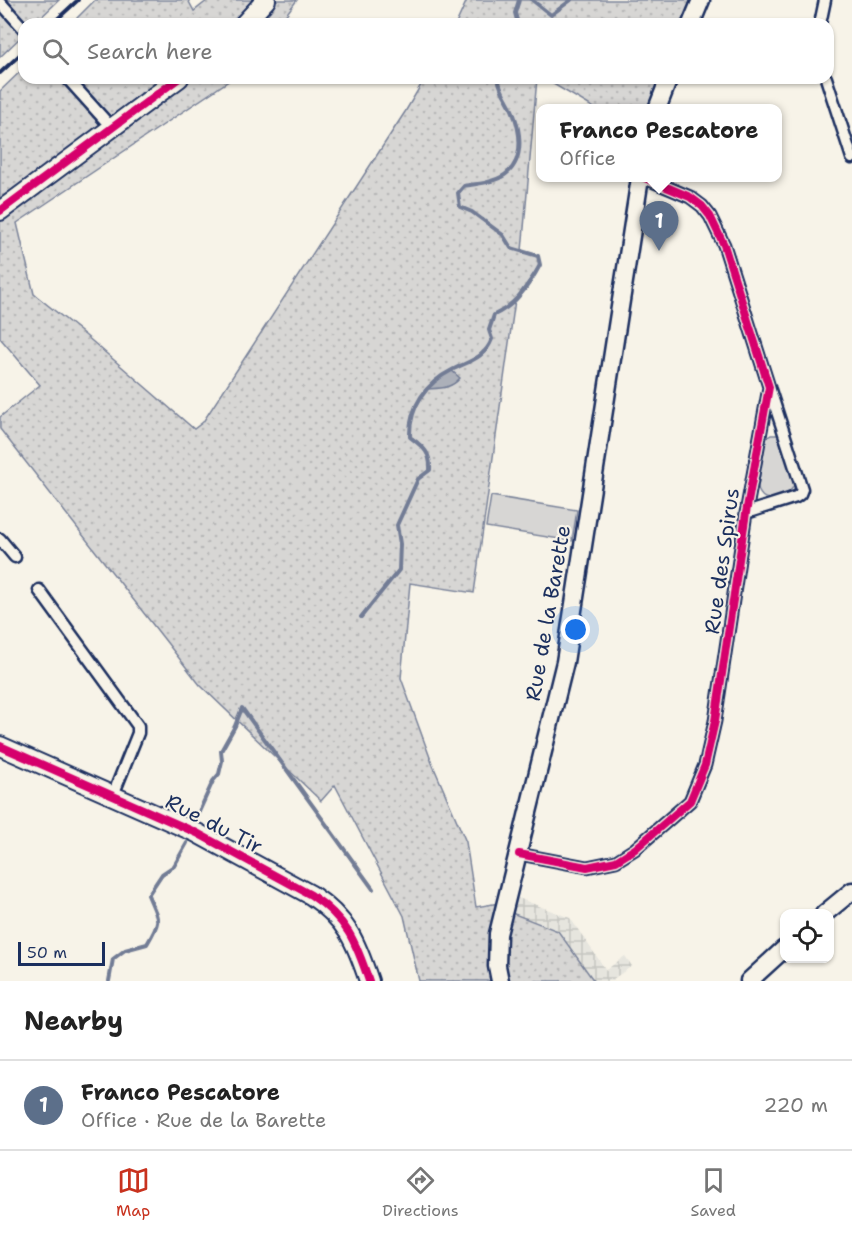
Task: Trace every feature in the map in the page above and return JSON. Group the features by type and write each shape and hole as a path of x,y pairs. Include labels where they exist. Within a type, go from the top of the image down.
{"main road":[{"path":"250,18 266,0"},
{"path":"0,211 171,84"},
{"name":"Rue du Tir","path":"0,746 197,833 327,906 350,932 369,981"}],"street":[{"path":"694,18 701,0"},
{"path":"821,18 825,0"},
{"path":"0,2 18,22"},
{"path":"73,84 112,128"},
{"path":"659,104 667,84"},
{"path":"828,84 852,158"},
{"name":"Rue de la Barette","path":"500,981 497,966 498,934 565,662 639,182"},
{"name":"Rue des Spirus","path":"519,854 587,867 616,861 643,843 690,801 705,765 715,721 746,513 770,387 724,245 710,216 690,197 656,182"},
{"path":"746,513 796,497 802,489 770,387"},
{"path":"0,539 15,557"},
{"path":"39,590 138,726 138,733 113,795"},
{"path":"830,909 852,891"},
{"path":"749,981 780,953"}],"shaded area":[{"path":"0,0 59,0 40,18 18,18 18,40 0,57"},
{"path":"95,0 188,0 194,11 208,0 297,0 284,18 77,18"},
{"path":"467,0 701,0 694,18 459,18"},
{"path":"18,74 18,84 64,84 94,109 77,84 224,84 17,223 34,294 194,429 203,422 421,84 536,84 522,251 538,256 540,265 515,300 474,593 410,583 401,678 432,763 466,842 476,907 499,903 504,910 558,931 594,981 419,981 404,916 335,785 321,801 200,685 0,429 0,417 40,385 0,338 0,91"},
{"path":"553,84 667,84 659,104 587,104"},
{"path":"451,370 460,378 457,382 445,387 426,389"},
{"path":"771,435 779,435 795,481 793,487 784,496 771,499 760,494 758,487 765,439"},
{"path":"491,496 577,510 572,541 486,527"},
{"path":"508,894 570,918 606,970 625,956 632,966 613,979 614,981 594,981 558,931 504,911"}],"waterway":[{"path":"516,18 515,13 519,0"},
{"path":"532,0 551,15 571,0"},
{"path":"361,617 399,570 400,544 397,525 418,479 430,470 425,450 410,437 410,426 416,406 434,382 485,351 492,339 489,330 494,315 521,294 540,265 538,256 511,248 503,235 472,212 460,207 458,193 464,186 502,177 516,162 519,132 511,107 500,84"},
{"path":"198,814 213,781 219,774 222,761 221,751 242,708 373,889"},
{"path":"109,981 113,959 125,950 147,944 152,936 157,920 148,895 162,874 174,866 187,843"}],"railway":[{"path":"58,18 78,0"},
{"path":"0,73 18,56"}],"cycle path":[{"path":"0,211 171,84"},
{"path":"519,854 587,867 616,861 635,849 690,801 705,765 715,721 746,513 769,387 724,245 710,216 690,197 654,182"},
{"path":"0,746 197,833 311,895 333,913 349,932 360,954 369,981"}],"place":[{"name":"Franco Pescatore","path":"659,251"}]}
